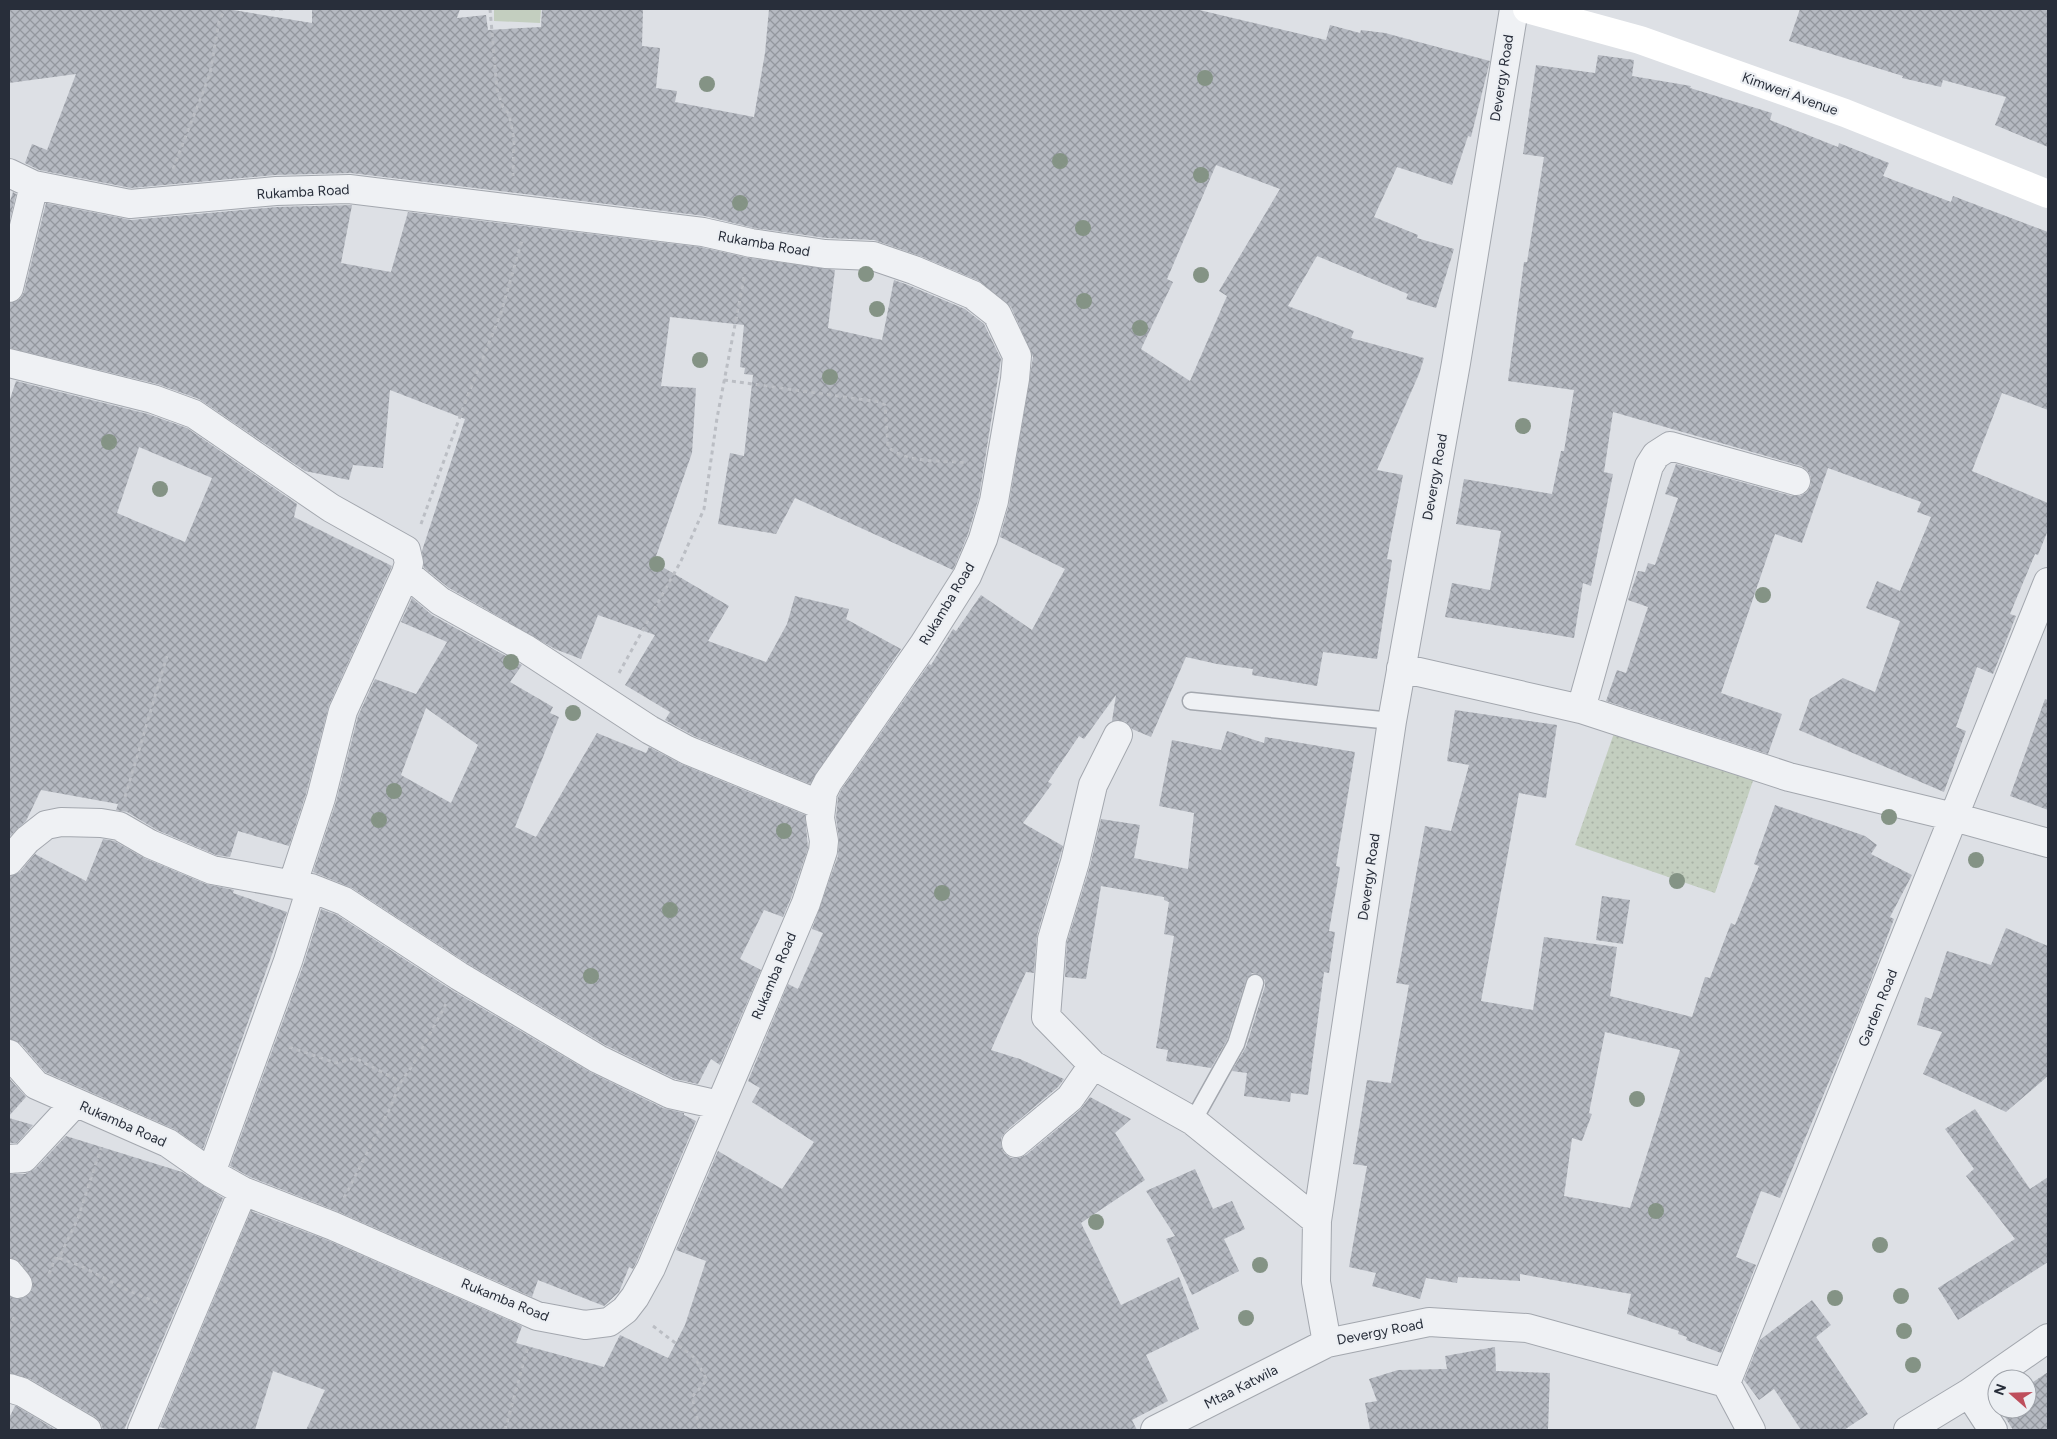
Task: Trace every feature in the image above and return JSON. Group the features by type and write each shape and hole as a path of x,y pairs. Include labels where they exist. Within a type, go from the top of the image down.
{"street":[{"name":"Devergy Road","path":"1514,9 1456,362 1392,721 1317,1221 1316,1282 1327,1343 1429,1322 1527,1328 1726,1384"},
{"name":"Kimweri Avenue","path":"1527,9 1640,40 1817,103 2048,194"},
{"name":"Rukamba Road","path":"9,173 34,185 130,204 276,192 349,189 703,232 751,243 825,254 873,256 914,270 973,295 997,314 1016,356 1015,379 994,501 986,529 967,576 924,644 828,782 821,805 820,818 824,841 818,868 806,903 718,1105 651,1268 625,1310 609,1322 585,1325 537,1316 333,1226 243,1191 212,1173 168,1143 36,1085 9,1054"},
{"path":"9,288 34,185"},
{"path":"9,363 153,399 194,414 406,561 440,601 526,650 604,698 650,730 687,750 821,805"},
{"path":"1581,709 1648,466 1656,455 1670,446 1796,481"},
{"path":"212,1173 261,1035 302,886 321,798 343,712 406,561"},
{"name":"Garden Road","path":"1726,1384 2048,582"},
{"path":"1401,668 1581,709 1789,777 2048,843"},
{"path":"1118,735 1093,785 1075,862 1052,939 1046,1016 1093,1065 1193,1121 1317,1221"},
{"path":"9,861 27,840 46,825 61,822 113,825 119,826 150,844 212,870 235,876 302,886 344,901 459,976 598,1058 649,1085 670,1094 718,1105"},
{"path":"1016,1143 1070,1098 1093,1065"},
{"path":"9,1159 24,1158 75,1103"},
{"path":"142,1430 243,1191"},
{"path":"1908,1430 1968,1393 2048,1338"},
{"name":"Mtaa Katwila","path":"1155,1430 1327,1343"},
{"path":"1726,1384 1751,1430"},
{"path":"9,1388 22,1392 87,1430"},
{"path":"1968,1393 1994,1430"}],"lane":[{"path":"1191,701 1392,721"},
{"path":"1193,1121 1236,1044 1255,983"}],"path":[{"path":"159,202 210,74 219,22 225,9"},
{"path":"271,9 283,9"},
{"path":"406,561 498,320 526,225 526,210 510,201 514,139 509,114 503,107 497,90 490,9"},
{"path":"604,698 681,561 704,509 724,380 751,243"},
{"path":"724,380 880,402 885,406 888,447 896,454 940,462 974,463 1001,460"},
{"path":"113,825 132,778 167,656"},
{"path":"333,1226 344,1199 401,1082 414,1063 459,976"},
{"path":"261,1035 336,1063 355,1058 401,1082"},
{"path":"9,1328 18,1311 28,1300 13,1279 22,1278 43,1286 55,1259 59,1258 78,1218 101,1147 117,1120"},
{"path":"59,1258 81,1266 183,1316 181,1325 184,1333"},
{"path":"625,1310 655,1328 695,1358 707,1380 692,1397 700,1430"},
{"path":"505,1430 537,1316"}],"green space":[{"path":"494,9 541,9 540,23 494,21"},
{"path":"1620,716 1759,763 1715,893 1575,845"}],"building":[{"path":"9,9 227,9 312,23 312,9 460,9 457,18 486,15 488,30 541,27 542,9 643,9 642,46 660,48 656,88 677,91 675,102 754,117 765,53 769,9 1195,9 1326,40 1330,25 1360,33 1361,30 1385,33 1490,61 1471,137 1468,136 1452,185 1397,167 1374,217 1418,235 1417,238 1454,249 1436,308 1406,299 1408,294 1317,256 1288,306 1354,331 1351,338 1424,358 1419,374 1377,470 1403,475 1387,559 1392,560 1377,659 1323,652 1317,686 1252,675 1253,669 1186,657 1151,737 1132,729 1125,721 1112,721 1116,695 1084,739 1079,736 1048,782 1052,784 1023,823 1063,846 1037,935 1034,973 1026,972 991,1050 1020,1059 1064,1079 1058,1087 1006,1131 1001,1138 1001,1146 1004,1153 1011,1158 1019,1158 1026,1155 1080,1110 1090,1097 1131,1119 1115,1133 1145,1180 1081,1223 1121,1305 1179,1277 1199,1329 1146,1355 1168,1401 1132,1420 1137,1430 306,1430 325,1390 273,1371 255,1430 170,1430 160,1427 251,1211 327,1240 522,1326 516,1343 604,1367 620,1335 668,1358 685,1325 706,1261 676,1250 718,1151 782,1189 814,1142 752,1102 760,1088 748,1081 788,984 798,989 823,933 812,929 838,856 839,839 836,818 838,797 841,790 929,664 931,665 953,629 956,631 981,595 1032,630 1065,569 1000,537 1009,504 1033,357 1011,307 979,281 920,256 874,240 826,238 754,228 705,216 351,173 275,175 131,188 39,170 25,163 32,144 47,150 76,74 9,83","holes":["1216,165 1280,189 1219,291 1227,296 1190,381 1141,349 1173,282 1167,279"]},
{"path":"1800,9 2048,9 2048,147 1995,125 2006,97 1943,80 1941,87 1902,78 1903,76 1789,41"},
{"path":"1598,55 1634,60 1632,76 1691,86 1690,88 1772,113 1770,120 1838,147 1839,143 1889,163 1883,176 1951,202 1953,196 2048,232 2048,410 2002,393 1972,471 2048,503 2048,530 2038,555 2035,554 2010,614 2016,616 1993,674 1977,667 1956,727 1966,731 1944,792 1799,730 1810,699 1843,678 1875,692 1900,621 1866,608 1877,581 1900,591 1931,517 1917,512 1921,502 1828,468 1802,543 1775,534 1721,693 1782,714 1768,754 1606,701 1617,670 1626,673 1648,607 1628,600 1638,571 1645,572 1648,563 1655,565 1678,498 1665,494 1676,464 1792,496 1800,496 1807,492 1811,485 1811,477 1807,470 1801,466 1613,412 1604,472 1613,474 1591,586 1583,583 1574,638 1445,617 1452,583 1490,590 1501,531 1456,524 1464,479 1552,494 1561,451 1564,451 1574,390 1508,381 1524,262 1527,262 1544,157 1523,154 1536,65 1595,73"},
{"path":"13,192 16,194 9,223 9,204"},
{"path":"46,203 131,220 277,207 352,205 341,263 391,272 408,212 700,247 749,258 835,270 828,328 882,340 894,280 908,285 965,309 984,324 1001,359 979,497 968,534 953,570 795,498 776,534 718,524 730,453 744,456 753,375 744,374 745,368 740,367 744,325 670,317 661,386 696,388 692,453 654,562 729,606 708,641 766,662 787,624 795,596 849,609 846,619 901,649 810,784 694,736 665,720 670,712 625,685 655,635 598,615 581,659 555,649 449,588 424,568 422,551 465,419 390,390 383,468 353,465 349,480 305,471 199,399 157,384 9,348 9,303 20,299 24,292"},
{"path":"16,381 148,414 187,428 297,504 294,517 392,566 329,705 306,794 289,846 238,831 230,857 216,855 157,830 127,812 116,810 118,804 41,790 26,821 9,837 9,402","holes":["139,447 212,478 185,542 117,513"]},
{"path":"412,598 432,615 522,665 510,682 553,707 550,713 559,717 515,827 536,837 597,733 646,753 649,747 681,764 805,815 808,848 791,898 783,917 764,910 740,959 761,970 720,1065 711,1059 698,1084 675,1079 605,1045 467,963 352,888 313,872 336,802 358,716 375,679 416,694 447,642 401,622","holes":["426,708 478,745 451,803 401,775"]},
{"path":"2045,699 2048,700 2048,810 2010,796"},
{"path":"1455,710 1557,725 1546,798 1519,793 1481,1001 1533,1010 1544,937 1617,947 1610,996 1692,1017 1705,977 1710,978 1731,923 1735,925 1759,866 1754,864 1775,805 1865,836 1877,845 1871,854 1912,875 1890,917 1894,919 1863,1001 1780,1198 1761,1191 1736,1257 1756,1265 1721,1353 1686,1340 1687,1337 1678,1334 1679,1331 1627,1314 1631,1294 1520,1274 1520,1281 1458,1277 1457,1283 1426,1278 1420,1299 1372,1286 1376,1273 1349,1267 1367,1166 1353,1164 1367,1080 1391,1083 1409,985 1396,983 1425,826 1451,831 1469,765 1447,761","holes":["1605,1032 1680,1050 1630,1208 1564,1196 1572,1138 1582,1141 1592,1114 1589,1113"]},
{"path":"1227,731 1264,743 1265,737 1355,752 1336,866 1340,867 1329,931 1335,932 1329,973 1324,972 1308,1095 1291,1093 1290,1102 1244,1096 1247,1073 1232,1071 1246,1047 1265,986 1265,980 1258,974 1252,973 1246,980 1227,1040 1211,1068 1166,1061 1168,1050 1156,1048 1174,936 1164,934 1169,902 1164,900 1164,897 1101,886 1086,979 1065,977 1067,942 1090,866 1101,819 1140,825 1134,858 1188,869 1194,813 1159,806 1172,740 1221,750"},
{"path":"103,839 114,841 144,858 206,884 234,890 233,893 287,912 203,1149 174,1129 45,1072 21,1044 9,1039 9,876 20,872 35,854 86,881"},
{"path":"1602,896 1630,900 1623,944 1596,940"},
{"path":"321,909 337,915 450,989 590,1072 663,1108 684,1113 684,1115 696,1121 637,1261 633,1269 629,1267 619,1292 604,1306 538,1280 532,1297 339,1212 250,1177 230,1166 303,966"},
{"path":"2006,928 2048,946 2048,1076 2006,1112 1923,1074 1942,1032 1917,1025 1925,997 1931,999 1947,951 1991,965"},
{"path":"9,1078 26,1097 9,1116"},
{"path":"1975,1109 2030,1189 2048,1177 2048,1262 1958,1320 1938,1288 2015,1239 1966,1176 1974,1169 1945,1129"},
{"path":"9,1118 33,1125 17,1143 9,1143"},
{"path":"66,1136 182,1172 223,1198 124,1430 103,1430 101,1423 95,1417 30,1379 9,1373 9,1296 20,1299 27,1296 32,1290 33,1282 21,1263 9,1258 9,1174 25,1174 35,1169"},
{"path":"1195,1169 1213,1209 1232,1201 1245,1229 1224,1239 1239,1271 1192,1295 1166,1239 1175,1236 1146,1191"},
{"path":"1812,1300 1831,1325 1816,1337 1868,1414 1844,1430 1801,1430 1774,1389 1759,1400 1744,1380 1760,1340"},
{"path":"1495,1347 1496,1371 1550,1373 1548,1430 1370,1430 1365,1403 1377,1401 1369,1379 1398,1370 1447,1369 1445,1356"},
{"path":"2048,1372 2048,1430 2013,1430 2006,1419 2037,1419 2037,1379"},
{"path":"15,1406 56,1430 9,1430 9,1418"}]}
